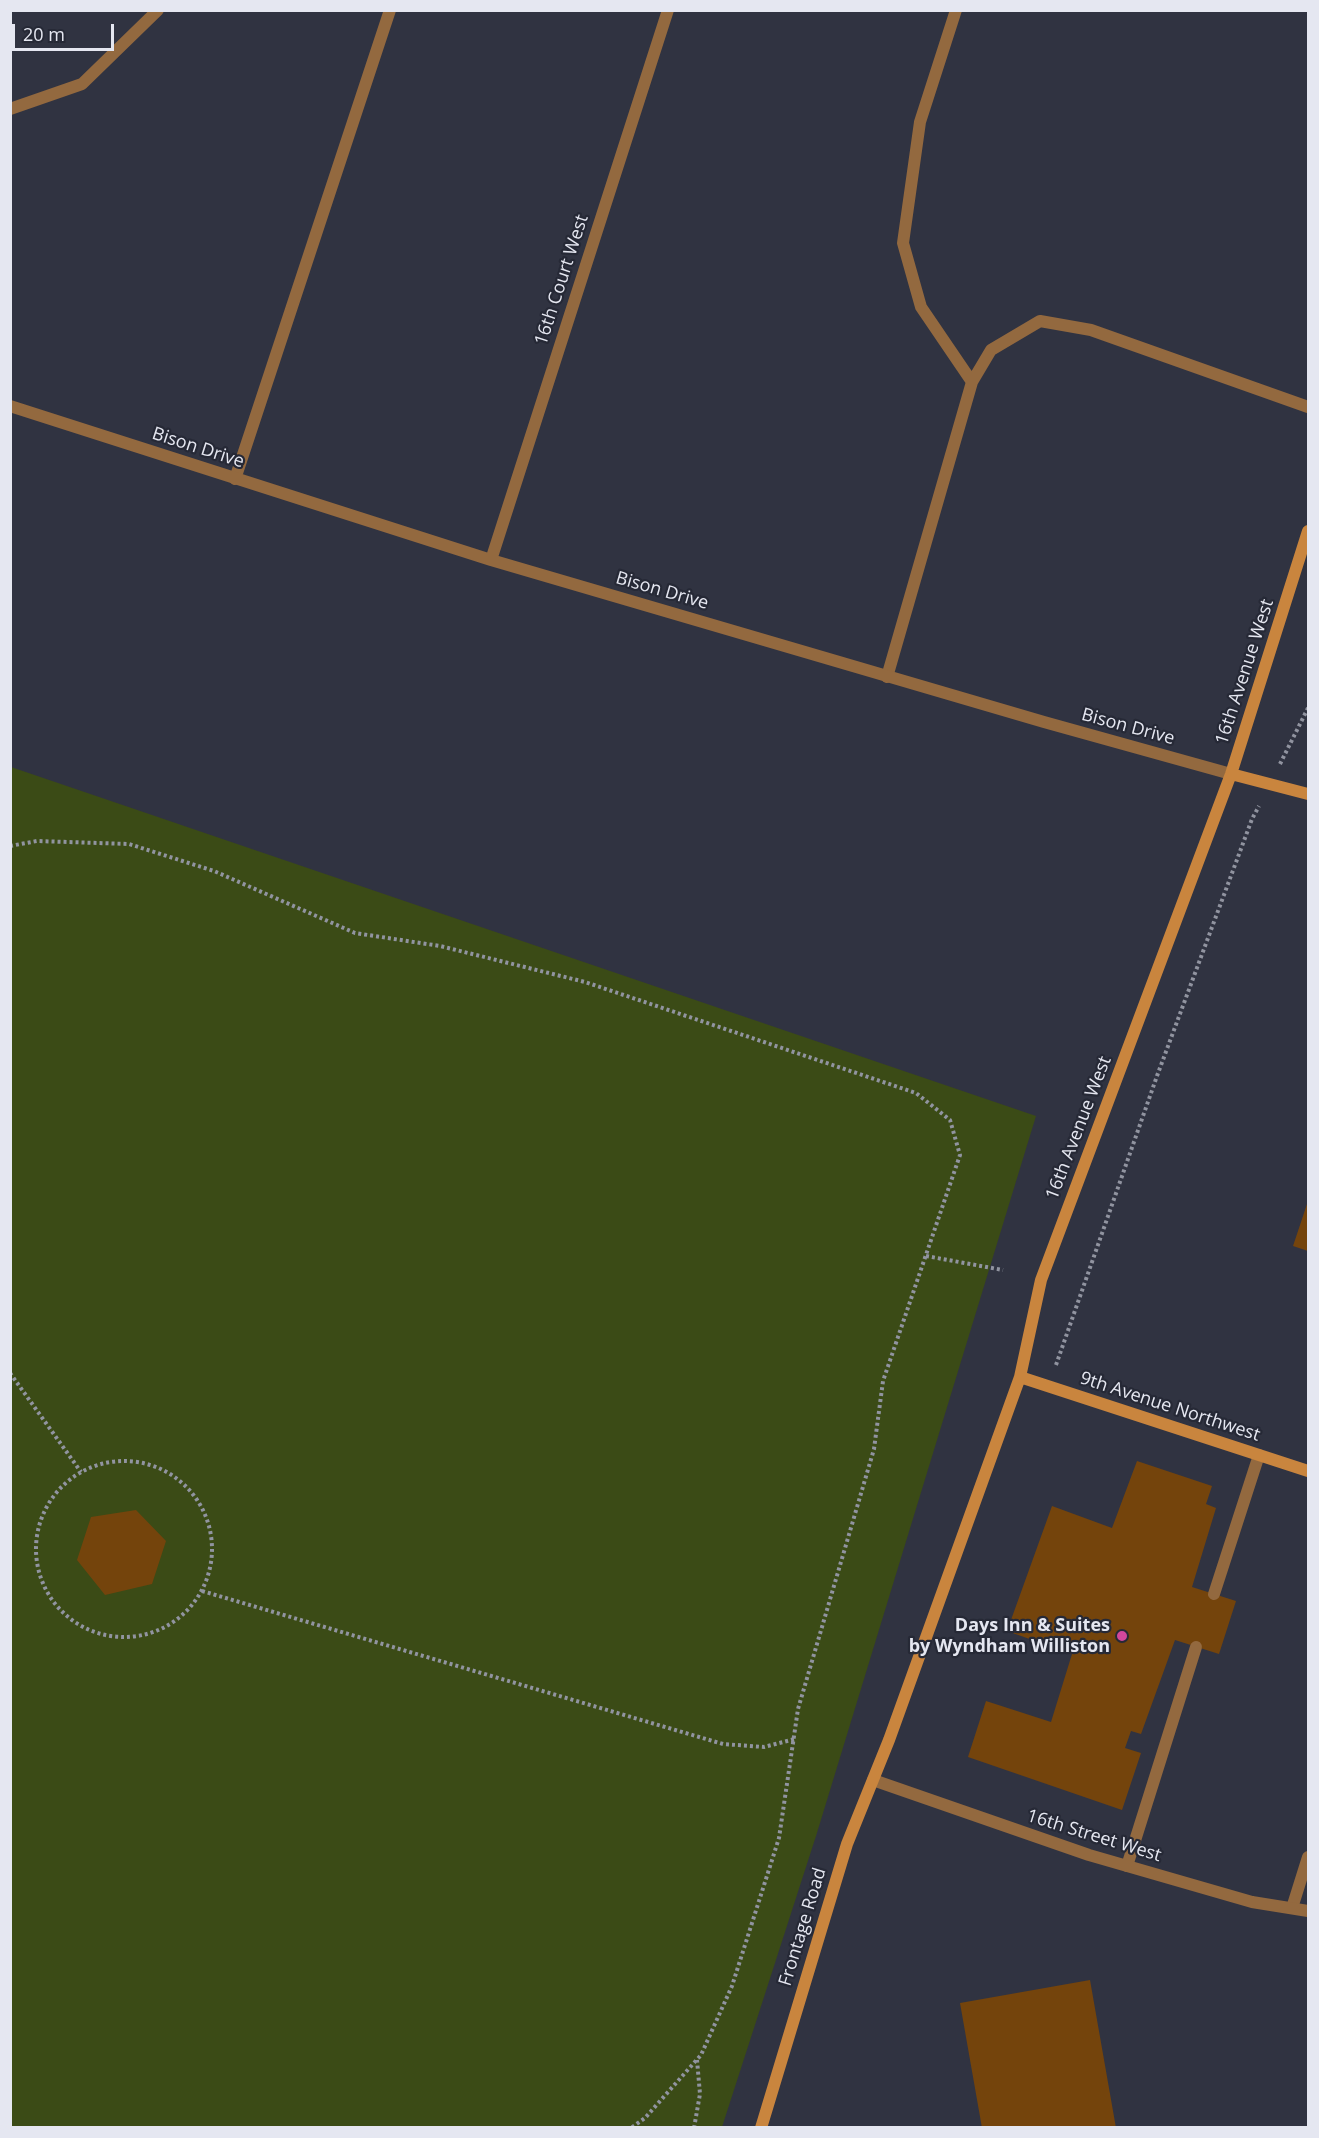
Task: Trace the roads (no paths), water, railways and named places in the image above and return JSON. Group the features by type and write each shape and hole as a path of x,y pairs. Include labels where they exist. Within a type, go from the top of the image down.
{"street":[{"path":"10,109 82,84 158,10"},
{"path":"235,479 390,10"},
{"name":"16th Court West","path":"490,560 668,10"},
{"path":"956,10 920,122 903,243 921,307 972,382"},
{"path":"887,677 972,382 992,350 1040,321 1091,330 1308,407"},
{"name":"Bison Drive","path":"10,406 490,560 887,677 1308,794"},
{"name":"16th Avenue West","path":"889,1740 1020,1377 1041,1280 1231,774 1308,531"},
{"name":"9th Avenue Northwest","path":"1020,1377 1308,1471"},
{"path":"1214,1594 1259,1455"},
{"path":"1126,1866 1196,1647"},
{"name":"Frontage Road","path":"761,2127 847,1844 889,1740"},
{"name":"16th Street West","path":"873,1780 1089,1855 1252,1902 1308,1911"},
{"path":"1292,1908 1308,1857"}],"place":[{"name":"Days Inn & Suites by Wyndham Williston","path":"1122,1636"}]}
